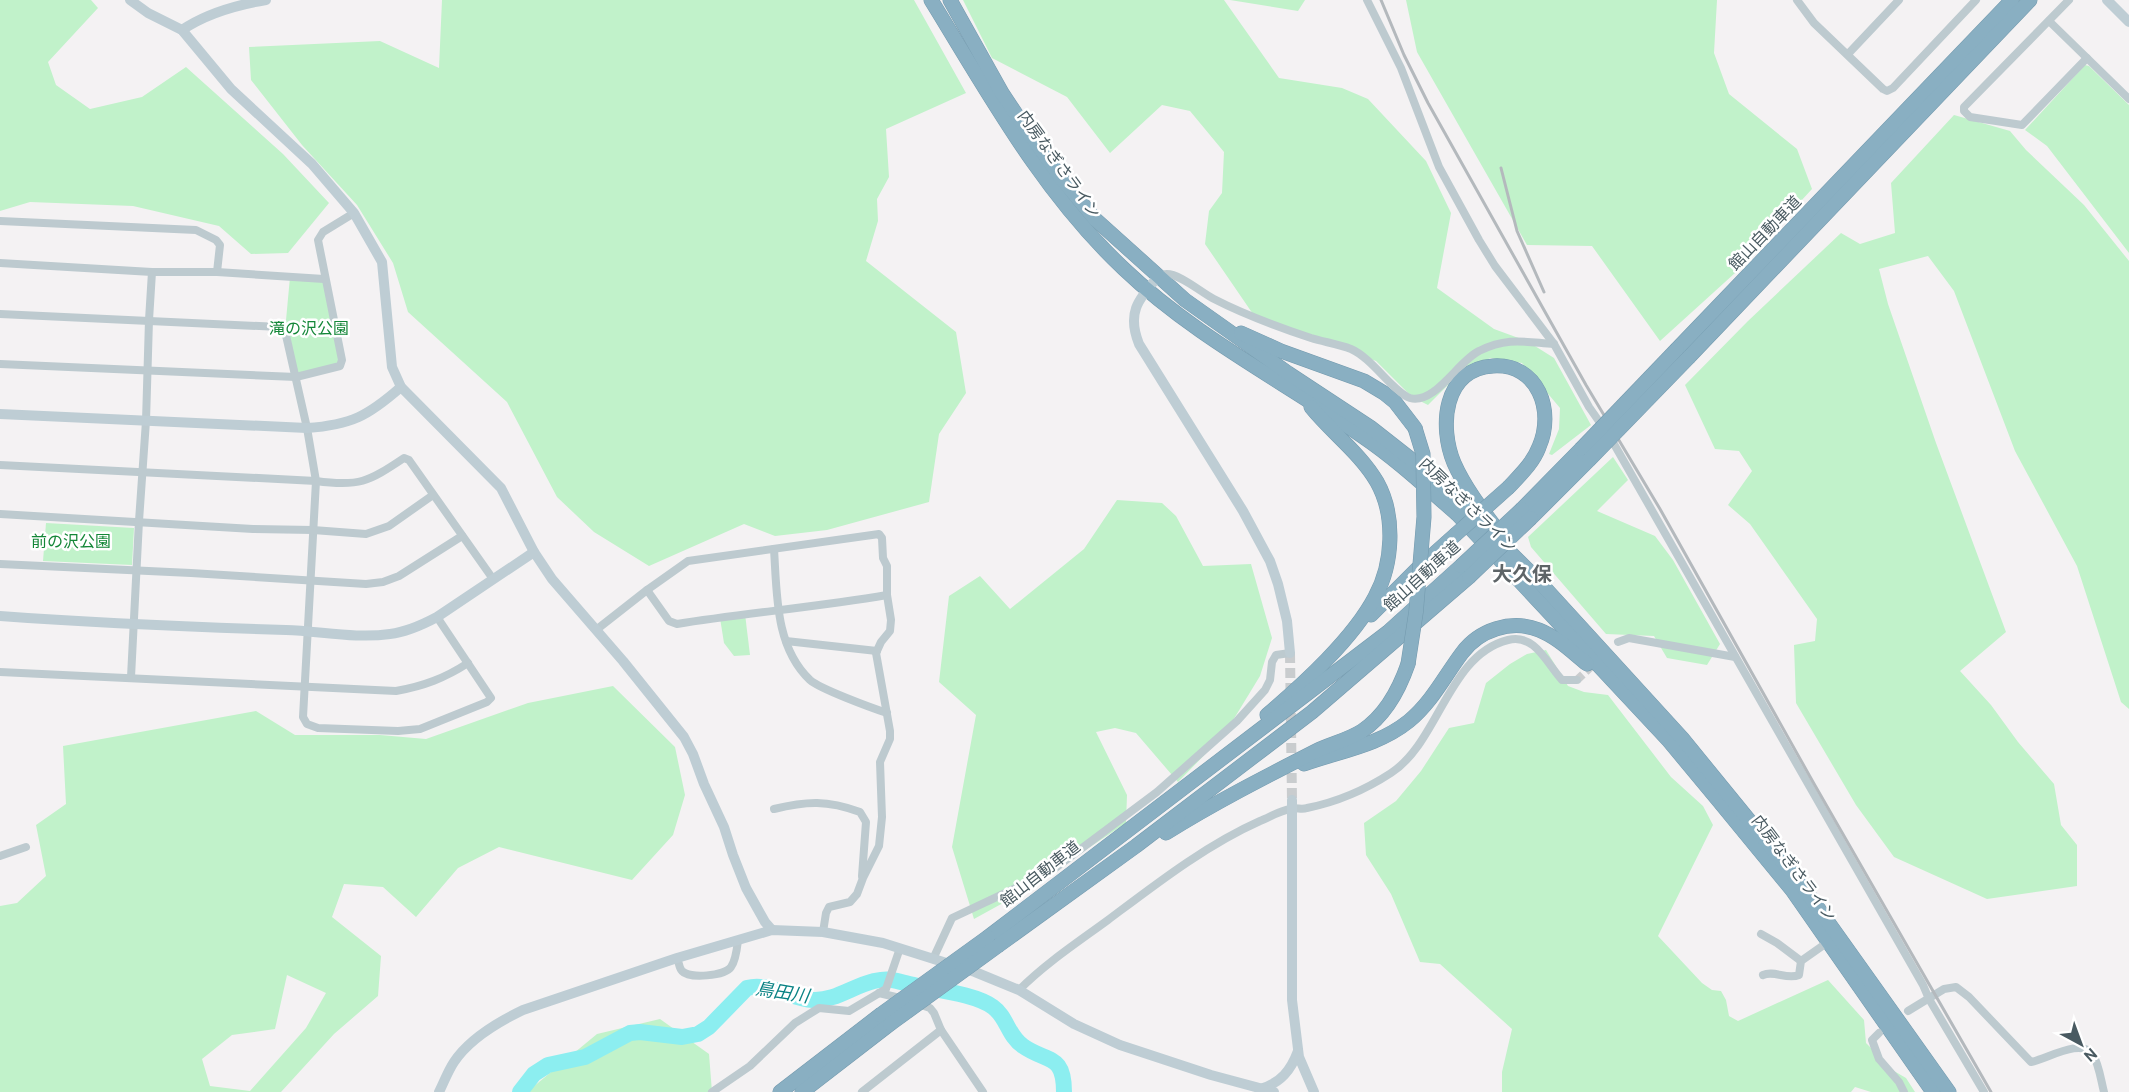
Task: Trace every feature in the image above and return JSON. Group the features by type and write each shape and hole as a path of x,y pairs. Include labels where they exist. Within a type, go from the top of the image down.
{"highway":[{"name":"内房なぎさライン","path":"931,0 1013,135 1051,189 1086,231 1147,290 1235,353 1393,459 1457,514 1669,741 1792,890 1933,1092"},
{"name":"内房なぎさライン","path":"950,0 1002,93 1060,178 1095,219 1185,300 1370,427 1419,465 1535,577 1682,738 1801,884 1949,1092"},
{"name":"館山自動車道","path":"1683,353 2012,0"},
{"name":"館山自動車道","path":"993,941 1016,933 1312,712 1526,514 2030,0"},
{"path":"1016,933 1195,815 1318,750 1362,731 1389,704 1408,664 1417,603 1424,517 1423,454 1415,428 1395,402 1364,381 1281,351 1215,321"},
{"path":"1173,797 1295,691 1417,568 1455,535 1509,487 1527,468 1539,449 1545,430 1546,416 1540,393 1530,379 1521,372 1508,367 1492,366 1475,370 1451,393 1445,420 1454,461 1462,479 1488,518 1535,577"},
{"path":"1303,397 1325,424 1342,438 1363,462 1378,483 1389,524 1390,548 1376,596 1359,621 1327,658"},
{"name":"館山自動車道","path":"780,1092 885,1020 993,941 1125,831 1173,797 1465,572"},
{"path":"1248,787 1307,763 1367,745 1387,736 1408,722 1431,700 1463,651 1480,636 1496,628 1515,625 1538,629 1557,640 1615,685"},
{"name":"館山自動車道","path":"801,1092 885,1020"}],"street":[{"path":"130,0 148,13 182,30 231,89 312,164 354,213 382,262 392,367 401,387 501,488 534,552 552,579 684,737 724,827 746,888 772,930"},
{"path":"182,30 200,18 243,4 266,0"},
{"path":"1367,0 1401,68 1439,167 1495,266 1554,344 1589,407 1620,452 1983,1092"},
{"path":"1797,0 1814,23 1887,91 1893,88 1976,0"},
{"path":"1848,54 1899,0"},
{"path":"2069,0 1964,107 1967,115 2022,125 2087,58"},
{"path":"2107,0 2129,22"},
{"path":"2049,21 2128,95"},
{"path":"0,364 296,377 340,366 342,360 318,240 323,232 354,213"},
{"path":"0,221 196,230 216,240 219,245 217,272"},
{"path":"0,263 324,279"},
{"path":"131,677 152,272"},
{"path":"933,959 952,918 1050,872 1157,792 1237,721 1265,690 1276,655 1290,653 1287,621 1270,561 1243,511 1139,344 1133,329 1133,317 1147,290 1158,277 1167,274 1177,276 1212,298 1257,318 1313,339 1351,349 1365,357 1410,398 1422,397 1431,393 1477,351 1507,340 1554,344"},
{"path":"0,314 280,327 285,332 316,481 303,717 307,724 318,728 398,731 420,729 488,702 491,698 437,617"},
{"path":"0,414 307,429 335,426 360,418 380,406 401,387"},
{"path":"0,465 316,481 351,485 363,482 404,458 409,460 493,579"},
{"path":"0,514 366,534 389,526 433,495"},
{"path":"596,630 688,561 879,534 882,538 883,558 887,566 887,595 891,620 890,631 877,651 879,677 890,731 890,739 880,762 882,817 879,846 857,894 850,902 829,907 823,932"},
{"path":"0,564 366,584 383,582 399,576 462,536"},
{"path":"774,549 778,609 792,656 811,681 859,703 886,712"},
{"path":"0,616 374,636 393,634 420,626 437,617 534,552"},
{"path":"647,590 669,621 676,624 887,595"},
{"path":"1618,642 1629,638 1735,657"},
{"path":"1019,990 1086,936 1223,839 1292,804 1304,809 1339,800 1370,786 1393,772 1408,759 1469,664 1488,647 1510,639 1529,642 1535,646 1562,680 1577,680"},
{"path":"786,641 877,651"},
{"path":"0,672 396,691 446,677 468,663"},
{"path":"774,809 804,802 817,802 860,812 866,822 863,878"},
{"path":"1292,804 1292,1000 1298,1050 1313,1092"},
{"path":"1,853 26,847"},
{"path":"439,1092 455,1061 471,1044 500,1021 523,1010 678,958 772,930 823,932 900,948 1019,990 1074,1024 1120,1045 1274,1092"},
{"path":"1761,934 1801,961"},
{"path":"678,958 681,970 686,974 710,976 725,972 735,959 738,940"},
{"path":"1763,975 1767,973 1793,978 1799,975 1801,961 1828,942"},
{"path":"712,1092 750,1066 795,1023 819,1008 849,1011 886,989 900,948"},
{"path":"1908,1011 1944,989 1956,987 1969,997 2031,1062 2078,1046 2087,1049 2094,1056 2104,1092"},
{"path":"879,993 930,1008 941,1030 983,1092"},
{"path":"862,1092 941,1030"},
{"path":"1879,1033 1872,1040 1879,1059 1899,1082 1904,1092"},
{"path":"1260,1089 1272,1086 1281,1079 1289,1070 1298,1050"}],"green space":[{"path":"0,0 91,0 98,8 48,62 56,85 90,109 142,97 186,67 283,154 329,203 288,253 251,254 219,226 133,206 30,202 0,211"},
{"path":"442,0 914,0 966,93 886,129 889,177 877,199 878,221 866,261 956,332 966,393 939,434 929,502 827,530 775,536 744,524 649,566 594,532 557,497 507,402 408,312 393,263 357,205 302,145 251,80 249,47 380,41 439,68"},
{"path":"963,0 1224,0 1279,78 1342,88 1368,99 1426,161 1451,213 1437,288 1494,329 1527,341 1554,358 1591,425 1552,455 1549,454 1559,429 1560,408 1522,363 1490,358 1449,384 1428,405 1412,397 1376,361 1255,317 1205,244 1209,211 1222,193 1224,152 1190,111 1162,105 1110,153 1067,97 992,58"},
{"path":"1230,0 1305,0 1298,11"},
{"path":"1406,0 1717,0 1714,53 1729,94 1797,149 1812,189 1735,273 1660,341 1592,246 1527,245 1417,52"},
{"path":"2085,65 2089,66 2129,105 2129,253 2047,146 2025,130"},
{"path":"1954,115 2010,131 2026,150 2084,205 2129,261 2129,709 2121,702 2077,566 2015,451 1954,291 1928,256 1879,269 1888,304 1936,443 2006,632 1960,671 1991,705 2018,742 2054,784 2061,825 2077,845 2077,886 1987,899 1894,857 1856,805 1796,703 1794,645 1815,641 1817,619 1750,524 1728,505 1752,471 1739,451 1715,449 1685,385 1748,321 1841,233 1860,244 1895,233 1891,183"},
{"name":"滝の沢公園","path":"290,277 324,279 340,366 296,377 285,331"},
{"path":"1613,457 1628,480 1597,511 1655,536 1673,560 1720,644 1707,665 1667,658 1654,636 1606,634 1531,547 1528,537"},
{"path":"1117,500 1162,503 1176,516 1203,566 1251,564 1272,638 1260,676 1224,735 1178,782 1136,733 1115,728 1096,732 1127,795 1126,823 1021,893 974,919 952,847 976,715 939,682 949,596 980,576 1010,609 1084,549"},
{"name":"前の沢公園","path":"46,523 134,528 132,565 43,561"},
{"path":"745,614 750,655 734,656 724,643 720,618"},
{"path":"1546,650 1568,686 1584,692 1608,695 1671,777 1703,806 1713,825 1658,936 1702,983 1712,990 1721,991 1726,1000 1729,1016 1738,1021 1828,980 1864,1020 1866,1043 1894,1071 1906,1078 1915,1092 1871,1092 1855,1087 1851,1092 1502,1092 1502,1072 1512,1029 1440,964 1420,962 1391,894 1366,855 1364,823 1396,801 1421,771 1449,728 1474,723 1486,683 1527,654"},
{"path":"613,686 675,747 685,795 673,835 632,880 499,847 458,868 416,917 383,887 344,884 332,917 381,956 378,996 334,1034 281,1092 0,1092 0,906 17,903 46,876 36,825 66,804 63,746 256,711 295,735 380,735 426,739 528,703","holes":["287,975 326,993 306,1028 250,1091 210,1086 202,1059 232,1035 275,1029"]},
{"path":"660,1019 709,1054 712,1092 527,1092 597,1034"}],"waterway":[{"name":"鳥田川","path":"520,1092 534,1074 548,1065 585,1057 630,1033 682,1037 698,1034 709,1027 747,988 764,987 805,999 821,1000 866,983 888,980 966,996 993,1007 1018,1042 1057,1065 1061,1071 1064,1092"}],"tunnel":[{"path":"1290,653 1292,800"},
{"path":"1577,680 1595,663"}],"railway":[{"path":"1381,0 1404,55 1428,103 1586,385 1660,509 1991,1092"},
{"path":"1501,168 1517,231 1544,292"}],"district":[{"name":"大久保","path":"1522,576"}]}
